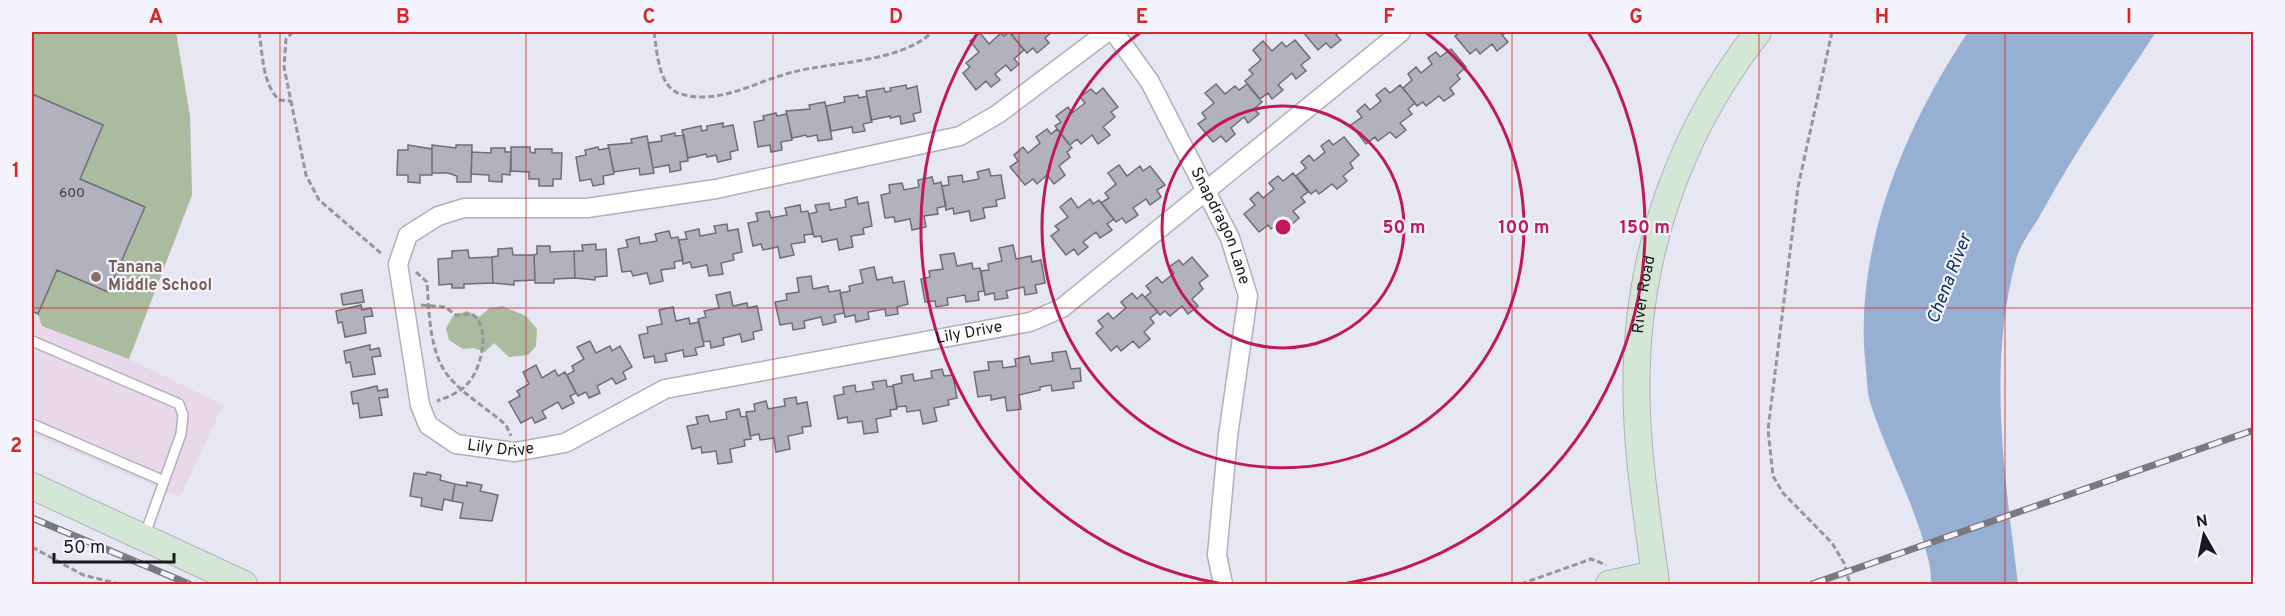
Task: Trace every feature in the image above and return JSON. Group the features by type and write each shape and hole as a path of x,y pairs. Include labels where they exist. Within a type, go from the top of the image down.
{"street":[{"name":"Lily Drive","path":"1107,32 998,114 960,136 716,189 587,208 464,208 438,216 408,235 398,264 420,405 428,425 456,444 515,452 565,443 665,389 1030,322 1062,308 1401,32"},
{"name":"Snapdragon Lane","path":"1114,32 1150,82 1230,238 1248,296 1228,436 1218,543 1217,555 1223,585"},
{"name":"River Road","path":"1656,579 1637,413 1641,304 1653,240 1675,176 1700,120 1730,68 1758,32"},
{"path":"32,486 244,585"},
{"path":"1616,583 1656,579"}],"lane":[{"path":"32,341 179,404 183,415 177,447 144,537"},
{"path":"32,424 165,481"}],"path":[{"path":"259,32 267,81 272,92 279,100 291,101"},
{"path":"293,32 286,39 284,67 306,175 319,200 371,246 398,264 420,274 427,282 428,304 439,358 448,376 506,425 515,452"},
{"path":"654,32 665,82 676,92 716,96 743,90 790,73 872,58 907,47 932,32"},
{"path":"1832,32 1798,187 1768,430 1773,476 1783,493 1832,543 1844,563 1850,585"},
{"path":"404,307 428,304 445,307 456,315 472,314 481,321 483,330 480,356 469,382 436,402 420,405"},
{"path":"32,547 82,575 119,585"},
{"path":"1521,585 1591,559 1603,562 1616,583"}],"shaded area":[{"name":"Tanana Middle School","path":"32,32 176,32 190,116 192,195 129,359 223,405 180,497 32,434"}],"green space":[{"path":"32,32 176,32 190,116 192,195 129,359 42,326 38,314 57,270 109,292 145,207 80,179 103,124 32,94"},
{"path":"502,306 526,316 537,329 536,346 528,355 509,357 494,343 485,352 473,348 463,349 449,340 446,328 453,316 467,311 479,317 490,308"}],"water":[{"name":"Chena River","path":"1968,32 2156,32 2069,166 2024,242 2016,260 2007,300 2000,381 2004,463 2018,584 1931,584 1930,567 1923,540 1877,422 1867,387 1864,325 1867,280 1875,236 1904,150 1923,109"}],"building":[{"path":"1009,32 1024,50 1014,59 1019,64 1011,71 1006,65 995,74 1000,80 991,87 986,81 976,90 963,73 970,67 966,63 979,52 970,41 980,33 989,44 1001,33 1004,36"},
{"path":"1015,32 1052,32 1045,38 1049,43 1037,53 1033,48 1027,53 1012,35"},
{"path":"1303,32 1339,32 1336,35 1341,40 1331,48 1326,43 1318,50"},
{"path":"1460,32 1507,32 1502,35 1508,42 1497,51 1492,44 1480,54 1476,49 1470,54 1455,36"},
{"path":"1295,40 1310,58 1301,65 1306,71 1296,79 1292,73 1278,85 1283,90 1272,99 1268,93 1260,99 1245,81 1253,74 1249,70 1261,60 1253,50 1263,41 1272,51 1282,42 1286,47"},
{"path":"1451,49 1466,67 1457,75 1460,79 1450,88 1454,94 1444,101 1439,96 1426,106 1423,102 1417,106 1403,88 1412,80 1408,74 1416,67 1421,73 1432,64 1428,58 1436,52 1440,57"},
{"path":"1216,84 1225,94 1235,86 1239,90 1247,84 1262,102 1254,109 1259,114 1248,123 1244,117 1231,128 1235,134 1226,142 1221,136 1213,142 1198,124 1206,118 1202,113 1214,103 1205,93"},
{"path":"906,85 907,89 917,86 921,112 913,114 915,121 901,124 900,116 871,120 866,91 884,88 885,92 891,91 890,88"},
{"path":"1400,85 1415,103 1408,109 1412,114 1400,123 1406,130 1396,138 1390,132 1378,141 1375,137 1366,144 1351,125 1362,117 1357,111 1365,104 1370,110 1381,101 1376,95 1385,88 1390,93"},
{"path":"1103,88 1118,107 1111,112 1115,117 1103,127 1110,135 1098,144 1092,135 1081,144 1077,139 1070,145 1055,126 1061,122 1056,116 1068,107 1072,113 1085,103 1080,97 1091,89 1096,94"},
{"name":"Tanana Middle School","path":"32,94 103,125 80,179 145,207 108,292 57,270 38,314 32,311"},
{"path":"858,95 859,98 867,96 872,122 863,124 865,131 853,133 852,127 831,131 826,106 845,102 844,97"},
{"path":"825,102 832,139 818,141 817,135 792,138 786,111 810,109 809,105"},
{"path":"776,113 777,116 787,114 792,140 781,142 782,150 771,152 770,145 758,147 754,122 764,120 763,116"},
{"path":"723,123 723,127 733,125 738,150 730,152 731,159 718,162 716,155 707,157 706,154 688,158 682,130 701,126 702,131 707,130 707,126"},
{"path":"1047,129 1051,134 1057,129 1072,148 1067,152 1070,157 1059,166 1065,175 1054,184 1047,175 1037,184 1033,179 1025,185 1010,167 1018,161 1014,155 1023,147 1028,153 1040,143 1036,137"},
{"path":"675,133 675,136 684,135 688,161 680,162 681,170 670,172 669,165 653,168 648,143 662,141 661,136"},
{"path":"647,136 654,173 640,175 639,168 614,172 608,145 632,143 631,139"},
{"path":"1344,137 1359,155 1350,163 1353,168 1343,176 1347,181 1337,189 1332,184 1319,194 1316,190 1311,194 1296,176 1306,168 1301,162 1309,155 1314,161 1325,152 1321,146 1329,140 1333,145"},
{"path":"408,145 432,149 432,175 420,175 420,183 408,182 408,175 397,175 398,150 408,150"},
{"path":"432,145 456,148 456,145 472,145 471,182 457,182 457,176 448,173 432,173"},
{"path":"511,147 530,147 530,152 535,153 535,149 552,149 552,153 562,153 561,179 553,179 553,186 539,186 539,179 529,179 529,172 511,171"},
{"path":"598,147 599,150 609,148 614,174 603,176 604,184 593,186 591,179 580,181 576,157 586,155 585,150"},
{"path":"491,148 505,148 505,152 511,152 510,175 502,174 502,182 489,181 489,175 471,174 472,152 491,153"},
{"path":"1119,165 1127,176 1140,166 1143,171 1150,166 1165,185 1157,190 1161,197 1150,205 1146,199 1133,208 1138,215 1126,223 1122,218 1116,222 1101,203 1109,198 1105,193 1116,184 1108,173"},
{"path":"989,169 991,176 1001,175 1005,198 996,200 997,206 983,208 985,218 971,221 969,211 954,214 953,208 946,210 942,186 949,185 948,177 962,175 963,182 979,179 977,172"},
{"path":"1293,173 1308,192 1301,197 1305,202 1293,211 1299,218 1289,227 1283,220 1271,229 1268,225 1259,232 1244,214 1255,205 1250,199 1258,192 1263,198 1274,189 1269,183 1278,176 1283,181"},
{"path":"932,177 934,184 941,182 946,206 937,208 938,214 924,216 926,227 912,230 910,219 895,222 894,217 885,218 881,195 890,193 889,185 902,183 904,190 919,187 918,180"},
{"path":"857,197 858,204 868,202 872,226 863,228 864,234 851,236 853,247 839,250 837,239 822,242 821,236 814,237 809,214 817,212 815,205 829,203 830,210 846,207 845,200"},
{"path":"1071,198 1078,208 1090,199 1093,204 1099,200 1114,219 1107,224 1112,230 1100,238 1096,232 1083,242 1088,247 1078,255 1074,249 1066,255 1051,236 1059,230 1055,226 1068,217 1060,207"},
{"path":"800,205 801,212 808,211 813,234 804,235 805,242 791,244 794,255 780,258 778,247 763,250 761,244 753,246 748,223 758,221 756,213 769,211 771,218 787,215 785,208"},
{"path":"727,224 728,231 738,229 742,252 733,254 734,260 721,263 723,274 709,276 707,265 692,268 690,262 683,264 679,240 687,239 685,232 699,229 700,236 716,233 714,226"},
{"path":"669,231 671,238 678,237 683,260 674,262 675,268 661,270 663,281 650,284 647,273 633,276 631,271 622,272 618,249 628,247 626,240 639,237 640,244 657,241 655,234"},
{"path":"596,244 596,250 606,249 607,276 595,277 595,280 575,278 574,251 583,251 582,245"},
{"path":"1013,245 1016,259 1031,256 1032,262 1041,260 1045,283 1035,285 1037,293 1025,295 1024,287 1006,291 1008,298 995,300 994,293 985,295 981,271 989,270 988,264 1002,261 999,248"},
{"path":"537,246 550,246 550,252 574,251 575,278 554,279 554,283 535,283 534,255 537,254"},
{"path":"512,248 513,255 534,255 535,280 514,281 514,285 493,283 492,257 498,256 498,249"},
{"path":"468,250 469,258 492,257 493,283 464,284 464,288 452,288 452,284 439,285 438,259 452,258 452,251"},
{"path":"954,253 957,266 972,263 973,269 980,268 984,291 978,292 979,300 966,302 965,295 947,298 948,305 936,307 935,301 925,302 921,279 930,277 929,271 943,269 940,255"},
{"path":"1192,257 1208,276 1199,283 1203,289 1192,299 1198,306 1188,314 1182,306 1170,316 1165,311 1160,315 1145,297 1151,292 1146,286 1157,277 1162,283 1174,273 1169,267 1179,260 1183,265"},
{"path":"874,267 877,280 892,277 893,283 904,281 908,304 897,307 898,314 886,316 885,309 868,312 869,319 856,322 855,315 845,317 840,293 850,291 849,286 863,283 860,270"},
{"path":"811,276 813,289 828,286 829,292 840,290 844,313 834,315 836,322 823,325 821,317 804,321 805,328 793,330 792,323 780,325 775,302 787,300 786,294 799,292 797,278"},
{"path":"362,290 364,302 343,305 341,294"},
{"path":"730,292 733,306 747,303 748,308 757,306 762,330 753,332 754,339 742,342 740,334 723,338 724,345 711,348 710,341 703,342 698,319 706,317 704,311 719,308 716,295"},
{"path":"1132,293 1137,299 1142,294 1158,312 1150,318 1154,323 1144,332 1150,339 1139,348 1133,341 1121,351 1117,346 1111,351 1096,333 1103,327 1098,321 1108,313 1113,319 1126,308 1121,302"},
{"path":"361,305 362,310 371,308 373,316 364,317 366,333 345,337 342,322 338,323 336,311"},
{"path":"673,307 676,321 689,318 690,324 699,322 704,346 695,348 697,355 684,357 683,350 665,354 667,361 655,363 654,356 644,358 639,335 648,333 647,327 662,324 659,310"},
{"path":"590,341 596,353 610,346 612,351 620,346 632,367 623,372 626,379 616,384 612,378 597,386 600,393 589,398 586,392 578,396 567,375 574,371 572,366 584,359 577,347"},
{"path":"370,345 370,350 379,348 381,356 372,357 375,374 353,377 350,362 346,363 344,351"},
{"path":"1066,351 1071,369 1080,368 1081,381 1073,382 1074,388 1052,391 1051,385 1040,387 1040,390 1019,395 1021,409 1007,411 1005,397 991,400 991,395 978,397 974,372 989,370 988,362 1002,361 1003,368 1016,366 1015,359 1029,356 1031,364 1053,361 1052,353"},
{"path":"536,365 542,378 555,370 558,376 565,372 576,393 570,396 574,403 562,409 558,402 542,411 546,418 535,423 532,417 521,423 509,402 520,396 517,391 529,384 523,372"},
{"path":"942,369 944,376 953,375 957,398 948,400 949,405 934,408 937,421 923,424 920,410 907,412 906,406 897,407 893,385 902,383 901,376 913,374 914,381 932,378 931,371"},
{"path":"886,380 887,387 893,386 897,409 890,410 891,416 876,419 878,432 864,434 862,421 848,423 847,417 838,419 834,396 844,394 843,387 855,385 856,392 874,389 872,382"},
{"path":"377,386 378,391 387,389 388,397 379,398 382,415 360,418 358,403 353,404 351,392"},
{"path":"796,397 797,404 807,402 811,426 802,427 803,433 788,436 790,449 776,452 774,438 760,440 759,434 750,436 746,412 755,411 754,404 766,401 768,409 785,406 784,399"},
{"path":"739,409 741,417 747,416 751,439 744,440 745,446 730,449 732,462 718,464 716,451 702,453 701,447 692,449 687,426 698,424 696,417 708,415 710,422 727,419 726,412"},
{"path":"427,472 441,475 440,480 455,484 452,501 444,499 442,510 421,506 422,498 410,496 414,473 426,475"},
{"path":"467,482 482,485 480,491 498,495 492,521 460,518 463,503 452,501 455,484 467,486"}],"railway":[{"path":"1812,584 2254,430"},
{"path":"32,518 189,584"}],"place":[{"name":"Tanana Middle School","path":"96,277"}]}
